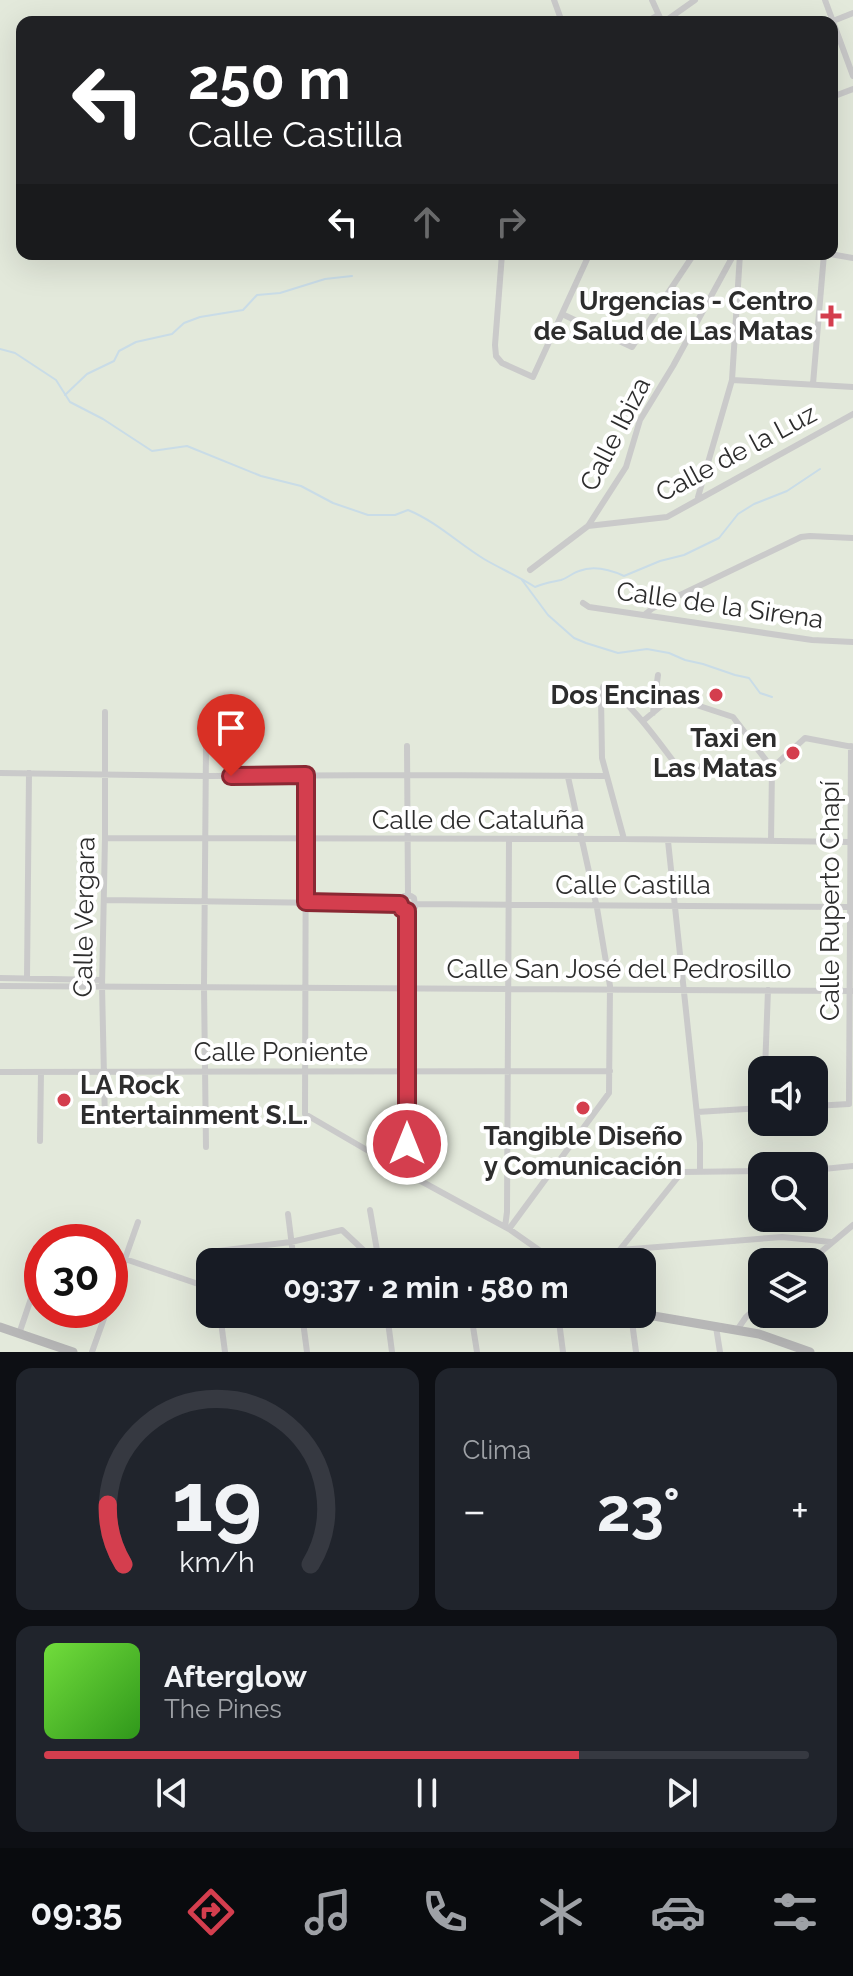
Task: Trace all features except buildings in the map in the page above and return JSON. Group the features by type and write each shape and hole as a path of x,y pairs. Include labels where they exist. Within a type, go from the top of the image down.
{"street":[{"path":"668,16 695,0"},
{"path":"838,38 853,76"},
{"path":"502,260 496,356 502,363 533,377 587,260"},
{"path":"562,314 632,347 690,260"},
{"name":"Calle Ibiza","path":"530,570 588,526 626,467 640,420 731,260"},
{"path":"697,498 732,380 740,260"},
{"path":"813,384 823,260"},
{"path":"732,380 853,387"},
{"name":"Calle de la Luz","path":"588,526 667,517 853,414"},
{"path":"644,615 801,537 853,538"},
{"name":"Calle de la Sirena","path":"583,603 589,607 812,640 853,642"},
{"path":"653,713 658,675"},
{"path":"624,839 602,758 603,687 610,689 643,721 677,766 772,768 805,738 852,747"},
{"path":"643,721 672,697 733,717 772,768 771,841"},
{"name":"Calle Vergara","path":"105,712 102,983 105,1122"},
{"path":"407,746 408,895"},
{"path":"206,747 206,1147"},
{"name":"Calle Ruperto Chapí","path":"851,1104 849,907 852,747"},
{"path":"0,773 606,776"},
{"path":"27,978 29,773"},
{"path":"306,775 305,1114 507,1228 536,1248"},
{"path":"507,1228 609,1093 610,988 597,906 568,777"},
{"name":"Calle de Cataluña","path":"105,838 850,842"},
{"path":"507,1228 509,840"},
{"path":"668,841 697,1112 700,1171"},
{"path":"408,895 414,898 416,904 407,911 400,904 402,898 408,895"},
{"path":"104,900 400,904"},
{"name":"Calle Castilla","path":"416,904 849,907"},
{"path":"407,911 408,1174"},
{"name":"Calle San José del Pedrosillo","path":"0,978 204,987 851,991"},
{"name":"Calle San José del Pedrosillo","path":"0,986 102,983"},
{"path":"766,1056 768,990"},
{"name":"Calle Poniente","path":"0,1072 610,1071"},
{"path":"40,1141 41,1072"},
{"path":"828,1105 851,1104"},
{"path":"697,1112 748,1109"},
{"path":"828,1169 853,1166"},
{"path":"622,1248 682,1172 748,1171"},
{"path":"370,1210 376,1248"},
{"path":"288,1214 292,1248"},
{"path":"128,1250 138,1222"},
{"path":"824,1248 853,1225"},
{"path":"242,1248 291,1242 342,1230 362,1248"},
{"path":"645,1248 782,1237 831,1242"},
{"path":"128,1260 196,1283"},
{"path":"737,1330 748,1315"},
{"path":"656,1316 759,1334 810,1352"},
{"path":"19,1334 24,1319"},
{"path":"0,1327 73,1352"},
{"path":"716,1327 720,1352"},
{"path":"92,1352 101,1328"},
{"path":"222,1328 225,1352"},
{"path":"304,1328 307,1352"},
{"path":"389,1328 392,1352"},
{"path":"473,1328 477,1352"},
{"path":"560,1328 563,1352"},
{"path":"633,1328 636,1352"}],"shaded area":[{"path":"0,0 853,0 853,1352 0,1352"}],"waterway":[{"path":"65,395 87,374 114,361 119,351 136,342 172,334 184,323 200,317 243,310 257,295 280,293 325,279 352,276"},
{"path":"0,349 15,353 56,380 70,402 152,451 187,446 261,476 301,486 333,503 368,515 395,515 408,510 484,559 535,587 591,568 624,576 684,555 719,538 738,514 787,491 820,469"},
{"path":"522,580 548,615 574,638 618,653 647,649 669,653 749,678 760,693 772,697"}],"place":[{"name":"Urgencias - Centro de Salud de Las Matas","path":"831,316"},
{"name":"Dos Encinas","path":"716,695"},
{"name":"Taxi en Las Matas","path":"793,753"},
{"name":"LA Rock Entertainment S.L.","path":"64,1100"},
{"name":"Tangible Diseño y Comunicación","path":"583,1108"}],"route":[{"path":"231,776 306,775 306,902 400,904 407,911 407,1144"}]}
